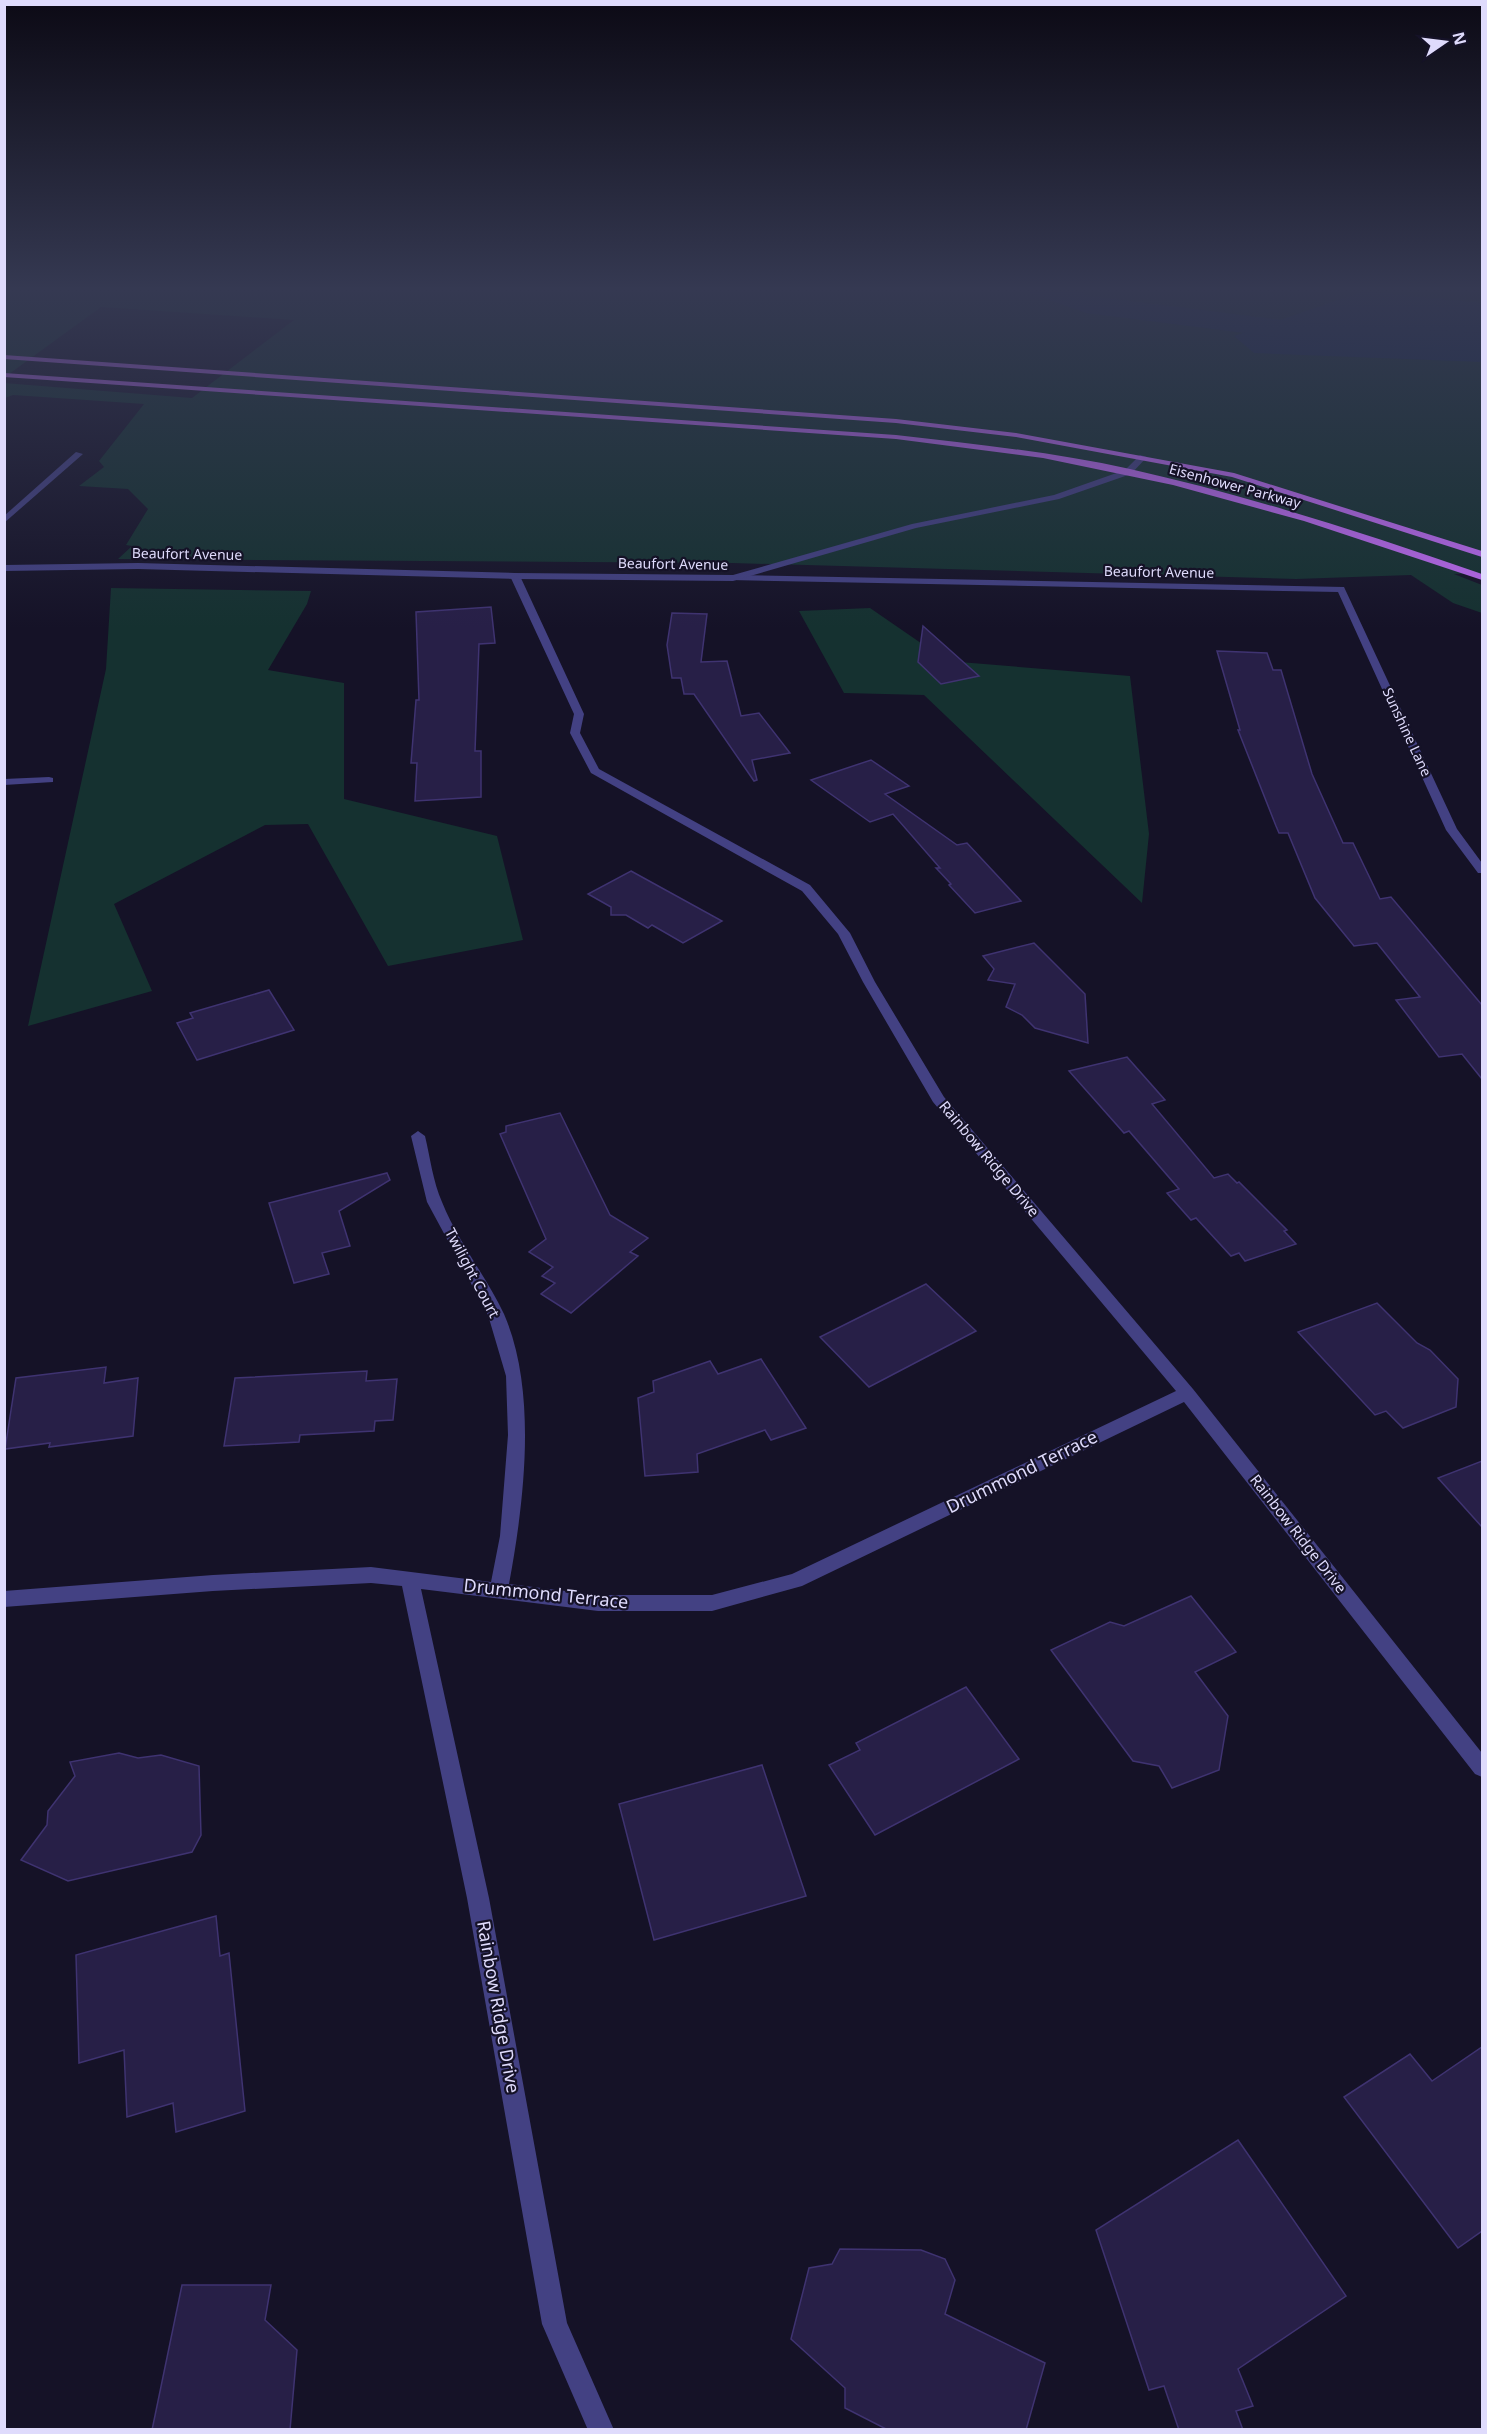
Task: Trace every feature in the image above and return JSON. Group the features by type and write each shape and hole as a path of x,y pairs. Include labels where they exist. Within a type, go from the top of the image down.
{"main road":[{"name":"Eisenhower Parkway","path":"372,401 896,437 1001,449 1128,472 1276,510 1482,577"},
{"name":"Eisenhower Parkway","path":"622,401 896,421 1016,435 1143,457 1234,475 1482,554"}],"street":[{"path":"4,521 79,454"},
{"path":"733,578 915,525 1056,497 1128,472 1143,457"},
{"name":"Beaufort Avenue","path":"4,568 138,566 515,576 1341,589"},
{"name":"Rainbow Ridge Drive","path":"515,576 579,714 575,733 595,771 806,888 844,933 869,982 938,1099 1187,1393 1482,1767"},
{"name":"Sunshine Lane","path":"1341,589 1452,831 1482,870"},
{"path":"4,782 49,780"},
{"name":"Twilight Court","path":"418,1136 434,1202 496,1315 514,1376 515,1447 509,1536 499,1591"},
{"name":"Drummond Terrace","path":"4,1599 213,1583 371,1575 598,1603 712,1603 796,1581 1187,1393"},
{"name":"Rainbow Ridge Drive","path":"410,1579 478,1899 555,2324 601,2430"}],"green space":[{"path":"94,401 1482,401 1482,573 1454,574 1482,585 1482,613 1453,603 1411,575 1296,579 732,563 118,559 132,546 126,545 148,509 128,489 79,486 104,467 99,461 144,404"},
{"path":"111,588 311,591 307,604 268,670 344,683 344,799 497,836 523,940 388,966 308,824 265,825 114,904 152,991 28,1026 106,669"},
{"path":"870,608 947,661 1130,676 1149,834 1142,903 924,695 844,693 799,611"}],"building":[{"path":"491,607 495,643 479,644 475,751 481,751 481,797 415,801 417,763 411,763 416,700 419,700 416,612"},
{"path":"672,613 707,614 701,662 727,661 741,716 759,713 790,753 752,760 757,780 754,781 694,694 684,694 681,678 672,678 667,645"},
{"path":"923,626 979,676 941,684 918,662"},
{"path":"1217,651 1267,653 1273,670 1281,670 1312,774 1343,843 1353,843 1380,899 1391,897 1482,1005 1482,1079 1462,1054 1439,1057 1396,1000 1420,997 1377,943 1354,946 1315,898 1288,833 1279,833 1276,826 1238,730 1240,730"},
{"path":"871,760 909,786 885,794 957,845 967,843 1021,901 975,913 949,885 951,884 936,868 940,868 893,814 870,822 811,780"},
{"path":"631,871 722,921 683,943 652,925 648,928 626,915 611,915 611,907 588,894"},
{"path":"1034,943 1085,994 1088,1043 1035,1028 1022,1015 1006,1007 1015,984 988,980 994,969 983,956"},
{"path":"269,990 294,1030 197,1060 177,1023 193,1018 190,1013"},
{"path":"1127,1057 1165,1100 1152,1104 1214,1178 1228,1174 1237,1183 1239,1182 1287,1230 1284,1231 1296,1244 1245,1261 1239,1253 1231,1256 1196,1218 1191,1220 1167,1193 1179,1189 1129,1131 1124,1133 1069,1071"},
{"path":"560,1113 610,1215 648,1238 630,1252 638,1256 571,1313 541,1294 555,1283 542,1276 553,1267 529,1252 546,1239 500,1134 506,1132 506,1126"},
{"path":"387,1173 390,1180 339,1211 350,1246 322,1253 329,1274 294,1283 269,1203"},
{"path":"926,1284 976,1331 869,1387 820,1337"},
{"path":"1377,1303 1417,1343 1430,1350 1458,1379 1456,1407 1403,1428 1386,1411 1375,1415 1298,1332"},
{"path":"761,1359 806,1428 771,1440 765,1430 697,1454 698,1472 645,1476 638,1398 654,1392 653,1381 710,1361 718,1374"},
{"path":"106,1367 104,1383 138,1378 133,1436 49,1447 50,1443 5,1449 16,1378"},
{"path":"367,1371 366,1381 397,1379 393,1420 375,1421 374,1431 300,1435 299,1442 224,1446 235,1378"},
{"path":"1482,1461 1482,1527 1438,1478"},
{"path":"1191,1596 1236,1652 1195,1672 1228,1716 1219,1770 1172,1788 1159,1766 1133,1761 1051,1650 1110,1622 1124,1626"},
{"path":"966,1687 1019,1759 875,1835 829,1765 860,1750 856,1743"},
{"path":"119,1753 138,1758 161,1755 199,1766 201,1835 192,1852 68,1881 21,1860 47,1825 48,1811 75,1776 70,1762"},
{"path":"762,1765 806,1896 654,1940 619,1804"},
{"path":"216,1916 220,1956 229,1953 245,2111 176,2132 173,2103 127,2117 124,2050 79,2063 76,1955"},
{"path":"1482,2047 1482,2231 1458,2248 1344,2097 1410,2054 1432,2081"},
{"path":"1238,2140 1346,2296 1238,2369 1253,2406 1236,2411 1243,2430 1179,2430 1164,2386 1149,2390 1096,2230"},
{"path":"840,2249 921,2250 945,2259 955,2280 945,2314 1045,2363 1026,2430 888,2430 845,2408 845,2388 791,2339 809,2268 832,2264"},
{"path":"182,2285 271,2285 265,2320 297,2350 290,2430 152,2430"}]}
